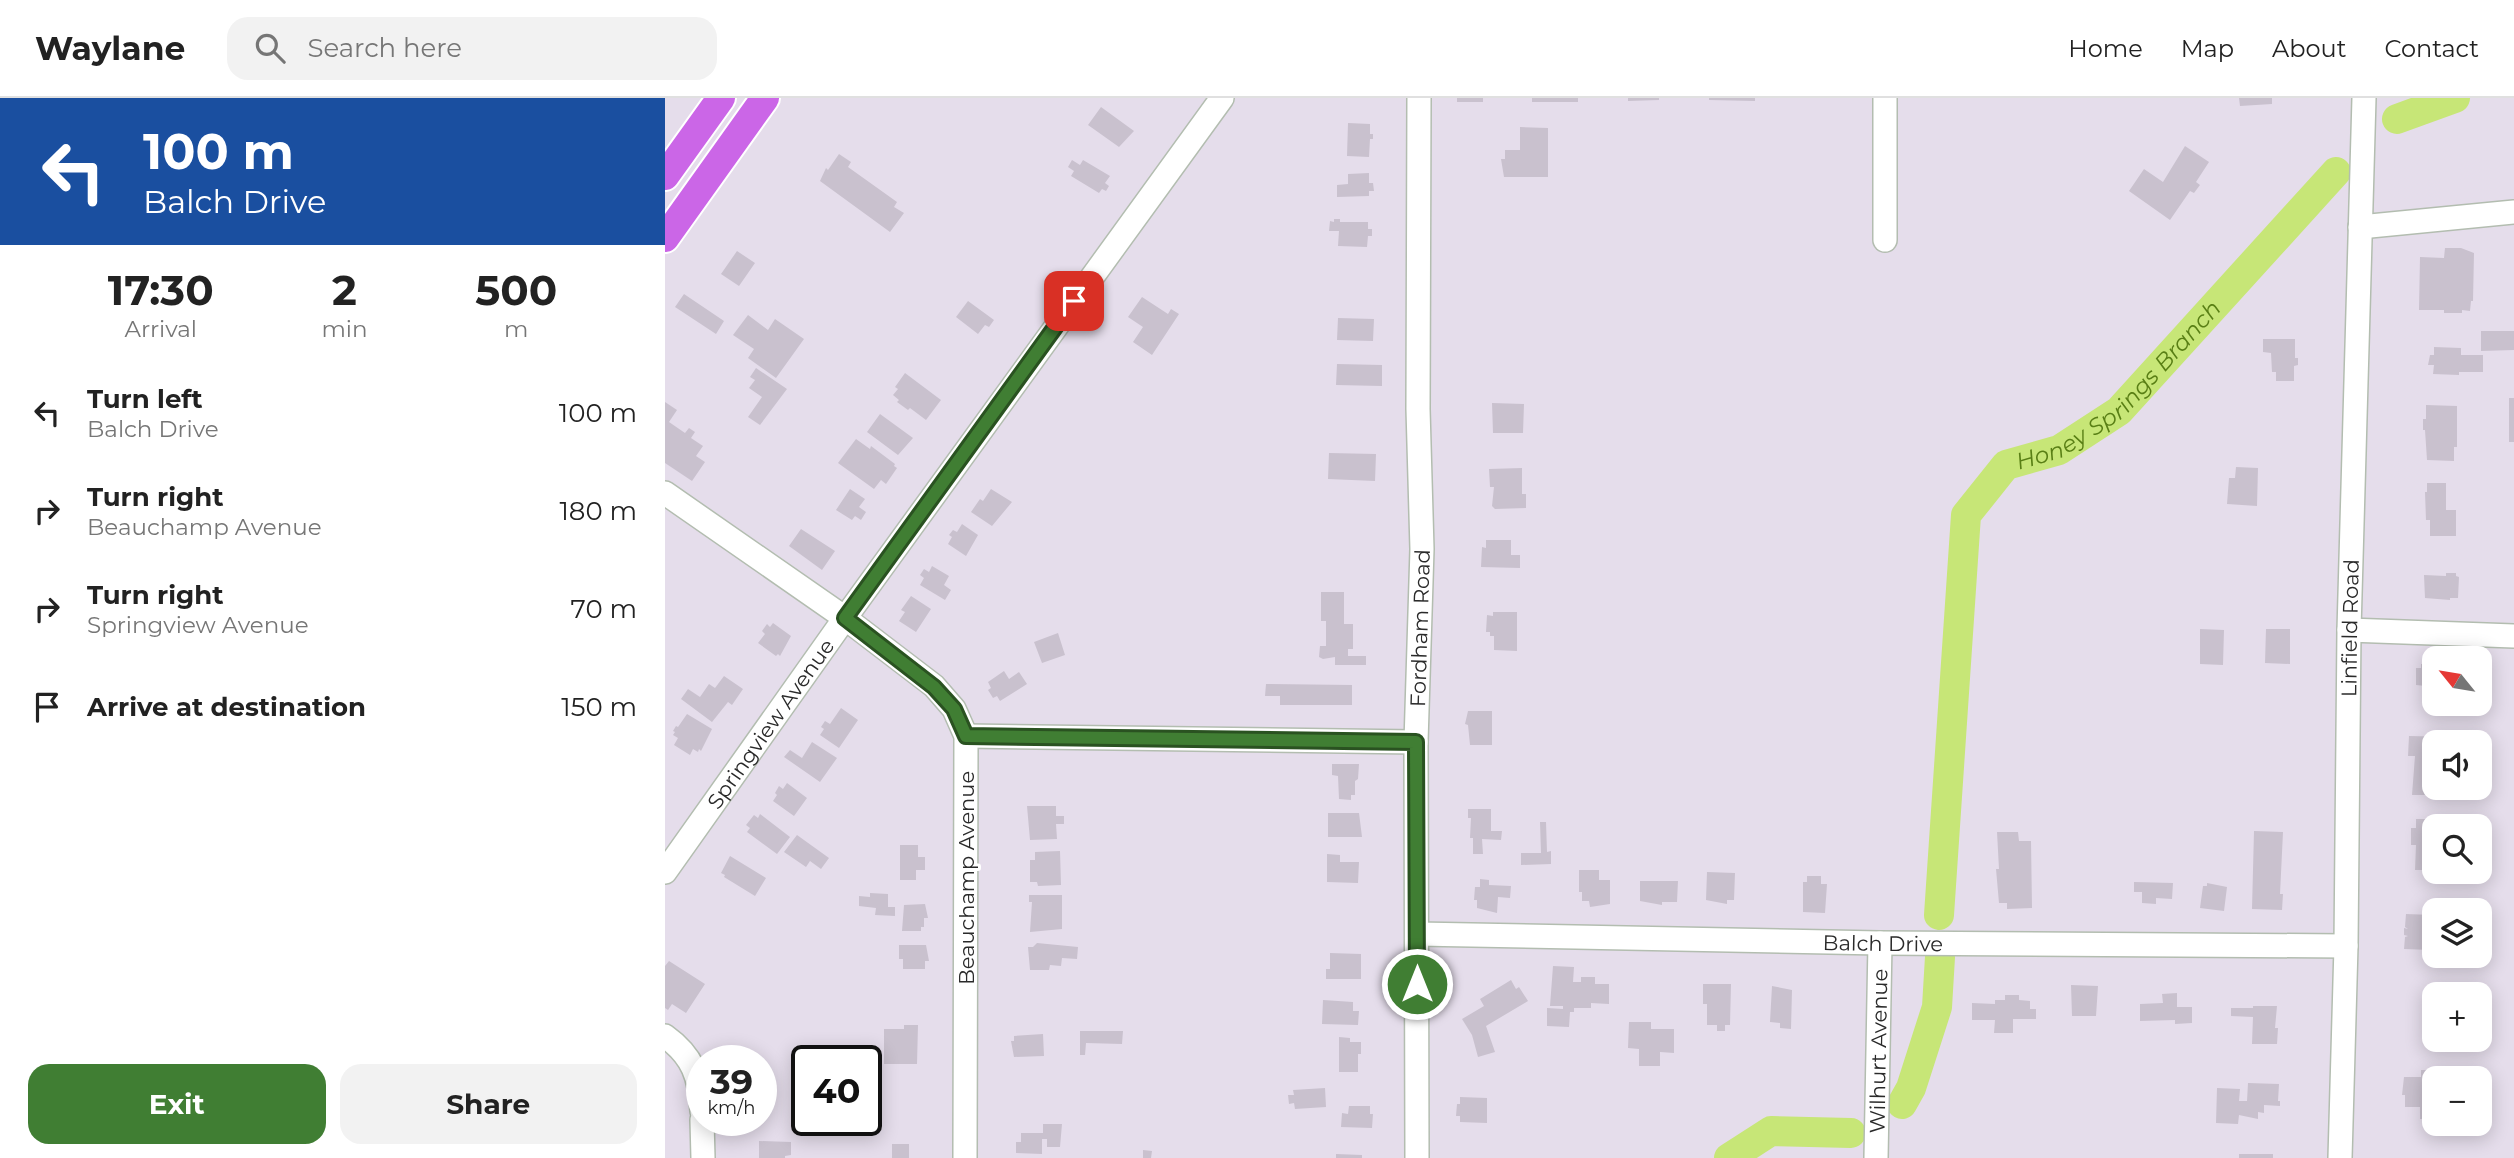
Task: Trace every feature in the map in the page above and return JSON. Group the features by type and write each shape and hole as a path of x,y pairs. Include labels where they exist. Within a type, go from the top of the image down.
{"main road":[{"path":"665,176 721,98"},
{"path":"665,238 765,98"}],"street":[{"name":"Springview Avenue","path":"665,872 845,618 1222,98"},
{"name":"Fordham Road","path":"1417,1158 1416,742 1422,549 1418,409 1419,98"},
{"path":"1885,98 1885,240"},
{"name":"Linfield Road","path":"2340,1158 2346,946 2349,630 2364,98"},
{"path":"2360,227 2514,212"},
{"name":"Beauchamp Avenue","path":"665,493 845,618 934,687 954,709 966,736 965,1158"},
{"path":"2349,630 2514,636"},
{"path":"966,736 1416,742"},
{"name":"Balch Drive","path":"1417,934 1880,943 2346,946"},
{"name":"Wilhurt Avenue","path":"1876,1158 1880,943"},
{"path":"665,1036 679,1045 686,1054"},
{"path":"702,1136 703,1158"}],"building":[{"path":"1457,98 1483,98 1483,102 1457,102"},
{"path":"1532,98 1578,98 1578,102 1532,102"},
{"path":"1628,98 1659,98 1659,100 1628,101"},
{"path":"1755,98 1755,101 1709,100"},
{"path":"2239,98 2272,98 2272,104 2240,106"},
{"path":"1101,107 1134,131 1119,147 1088,125"},
{"path":"1348,123 1370,124 1373,139 1370,139 1369,157 1347,156"},
{"path":"1520,127 1548,128 1548,177 1504,177 1501,159 1505,159 1505,150 1520,150"},
{"path":"2185,146 2209,162 2196,182 2200,185 2194,193 2190,191 2170,220 2129,191 2144,169 2163,182"},
{"path":"839,154 851,162 848,167 897,202 894,207 904,213 890,232 820,181 826,168 828,170"},
{"path":"1072,160 1080,165 1083,160 1110,176 1105,183 1109,186 1106,191 1102,189 1099,193 1071,176 1074,171 1068,167"},
{"path":"1369,173 1369,183 1373,183 1374,191 1369,191 1369,196 1337,197 1337,185 1348,184 1348,174"},
{"path":"1334,219 1340,219 1340,222 1368,222 1372,236 1368,236 1367,247 1338,246 1339,231 1329,231 1330,221 1334,222"},
{"path":"2445,248 2461,248 2474,253 2473,301 2470,311 2444,313 2444,310 2419,310 2420,257 2444,258"},
{"path":"737,251 755,263 739,286 721,274"},
{"path":"684,294 724,321 716,334 675,307"},
{"path":"1142,297 1168,314 1171,309 1179,314 1152,355 1133,342 1143,327 1128,317"},
{"path":"968,301 994,320 989,327 985,325 978,334 956,317"},
{"path":"748,315 768,330 775,319 804,339 776,378 748,358 754,349 733,335"},
{"path":"1338,318 1374,319 1373,341 1337,340"},
{"path":"2481,331 2514,331 2514,350 2481,351"},
{"path":"2263,339 2295,339 2295,358 2298,358 2298,365 2294,366 2294,381 2276,381 2276,372 2272,372 2271,353 2263,352"},
{"path":"2434,347 2461,348 2461,355 2483,355 2483,372 2433,374 2434,365 2428,365 2430,355 2434,355"},
{"path":"1337,364 1382,365 1382,386 1336,385"},
{"path":"756,368 787,389 760,425 748,417 762,397 749,388 755,380 750,377"},
{"path":"905,373 941,400 926,420 897,402 899,400 893,395"},
{"path":"2509,398 2514,398 2514,442 2509,442"},
{"path":"665,402 677,410 669,422 685,433 689,428 695,432 691,438 703,446 696,456 705,462 692,481 665,463"},
{"path":"1492,403 1524,404 1523,433 1493,433"},
{"path":"2426,405 2457,406 2457,447 2454,447 2454,461 2427,460 2423,430"},
{"path":"880,414 913,438 898,455 867,432"},
{"path":"856,439 870,449 871,446 895,464 897,468 886,484 881,480 874,489 838,463"},
{"path":"1329,453 1376,454 1375,481 1328,479"},
{"path":"2236,467 2258,468 2257,506 2227,504 2229,478 2235,478"},
{"path":"1522,468 1522,494 1526,494 1526,508 1495,509 1492,506 1494,487 1490,487 1489,469"},
{"path":"2427,483 2446,483 2446,510 2456,510 2456,536 2430,536 2430,520 2426,520"},
{"path":"850,489 865,499 859,507 866,512 861,520 855,516 852,520 836,510"},
{"path":"991,489 1012,502 992,526 971,512"},
{"path":"962,524 978,535 966,556 948,544 952,537 949,535 953,530 957,532"},
{"path":"801,529 835,551 822,570 789,546"},
{"path":"1486,540 1511,540 1511,555 1520,555 1520,568 1481,567 1482,547 1486,548"},
{"path":"932,566 949,576 944,585 951,590 945,600 920,585 924,578 920,575 924,569 929,572"},
{"path":"2446,573 2456,573 2459,577 2458,598 2425,598 2424,575 2446,576"},
{"path":"1321,592 1344,592 1344,624 1353,624 1353,649 1348,649 1348,656 1366,656 1366,665 1335,665 1335,657 1319,657 1320,646 1326,646 1326,621 1321,621"},
{"path":"911,596 931,609 916,632 899,621 905,612 901,610"},
{"path":"1493,612 1517,612 1517,651 1494,650 1494,636 1486,632 1487,615 1493,616"},
{"path":"773,623 791,636 780,656 758,643 765,634 762,631 767,624 770,627"},
{"path":"2200,629 2224,630 2223,665 2200,664"},
{"path":"2266,629 2290,629 2290,664 2265,663"},
{"path":"1058,633 1065,655 1042,663 1034,642"},
{"path":"2422,664 2422,686 2416,685 2416,668 2421,668"},
{"path":"1004,671 1009,679 1019,672 1027,684 1000,701 997,696 993,698 988,690 991,688 988,682"},
{"path":"724,676 743,689 732,705 728,702 712,722 681,699 688,689 700,697 709,684 715,688"},
{"path":"1266,684 1352,685 1352,705 1280,705 1280,696 1265,696"},
{"path":"841,708 858,720 839,748 820,735 825,721 830,724"},
{"path":"1468,711 1492,711 1492,745 1470,745 1468,725 1465,724"},
{"path":"687,714 712,729 701,751 693,749 690,755 674,745 678,738 673,735 676,726 678,727"},
{"path":"2409,736 2422,736 2422,795 2412,795 2415,756 2408,756"},
{"path":"812,742 837,758 820,782 784,757 790,750 802,758"},
{"path":"1332,764 1359,764 1355,795 1351,795 1351,800 1339,799 1338,776 1332,775"},
{"path":"787,783 807,798 794,816 773,801 779,786 783,789"},
{"path":"1027,806 1056,806 1056,816 1064,816 1064,824 1056,824 1057,839 1030,840"},
{"path":"1468,809 1491,809 1491,831 1502,831 1501,840 1482,839 1483,854 1473,854"},
{"path":"1328,813 1359,813 1362,837 1328,837"},
{"path":"760,814 790,837 777,854 747,832 750,828 746,825 754,815 758,818"},
{"path":"2416,819 2422,819 2422,870 2415,870 2416,845 2411,845 2411,828 2416,828"},
{"path":"1540,822 1546,822 1547,852 1551,851 1551,864 1521,865 1521,853 1541,853"},
{"path":"2254,831 2283,832 2280,894 2283,894 2282,910 2252,909"},
{"path":"1997,832 2018,832 2019,841 2031,841 2032,908 2007,909 2007,903 1999,903"},
{"path":"797,835 829,858 821,869 810,861 806,867 784,852"},
{"path":"900,845 918,845 918,857 925,857 925,870 916,870 916,880 900,880"},
{"path":"1060,851 1061,885 1038,886 1037,882 1030,882 1030,860 1035,860 1035,852"},
{"path":"1327,854 1340,855 1340,862 1359,862 1358,883 1327,882"},
{"path":"730,856 766,878 755,896 721,873"},
{"path":"1579,870 1599,870 1599,880 1610,880 1610,904 1590,907 1589,901 1582,901 1582,892 1579,892"},
{"path":"1707,872 1735,873 1734,900 1727,900 1727,904 1706,900"},
{"path":"1807,876 1821,876 1821,884 1827,884 1825,913 1803,912 1803,882 1807,882"},
{"path":"1480,879 1489,880 1489,885 1511,886 1510,898 1498,897 1497,913 1477,908 1477,900 1474,900 1475,887 1480,887"},
{"path":"1640,881 1678,881 1677,902 1662,902 1662,905 1640,901"},
{"path":"2134,882 2173,883 2172,899 2156,898 2156,904 2142,903 2142,892 2134,892"},
{"path":"2207,883 2227,887 2224,911 2200,908 2203,886 2207,886"},
{"path":"870,893 888,894 888,907 895,907 895,916 875,915 876,908 859,906 859,896 870,897"},
{"path":"1029,895 1062,895 1062,929 1030,932 1032,902 1029,902"},
{"path":"925,904 928,918 924,918 921,931 902,931 904,905"},
{"path":"2406,914 2422,915 2422,950 2404,949 2405,937 2408,936 2404,935 2404,928 2408,929 2405,927"},
{"path":"1037,943 1078,947 1077,959 1062,958 1061,966 1050,965 1049,970 1030,970 1028,947"},
{"path":"899,945 926,945 929,961 925,961 925,969 903,969 903,959 899,959"},
{"path":"1330,953 1361,954 1361,979 1326,979 1326,969 1330,969"},
{"path":"669,961 705,984 686,1013 672,1004 668,1010 665,1008 665,966"},
{"path":"1553,966 1574,967 1573,982 1581,982 1581,977 1595,977 1595,984 1609,984 1609,1004 1591,1003 1591,1008 1574,1008 1574,1012 1570,1012 1569,1027 1547,1026 1547,1008 1563,1009 1563,1006 1550,1006"},
{"path":"1511,980 1528,1001 1486,1026 1495,1052 1478,1057 1472,1035 1462,1019 1484,1006 1480,999"},
{"path":"1703,984 1731,984 1730,1025 1725,1025 1725,1031 1717,1031 1717,1025 1707,1025"},
{"path":"2071,985 2098,986 2096,1016 2072,1016"},
{"path":"1772,986 1792,990 1791,1029 1780,1028 1780,1023 1770,1022"},
{"path":"2177,993 2177,1007 2192,1007 2192,1023 2175,1024 2175,1020 2140,1021 2140,1004 2163,1003 2162,994"},
{"path":"2005,995 2019,995 2019,1000 2030,1001 2030,1009 2036,1009 2036,1019 2013,1019 2013,1033 1994,1033 1995,1020 1972,1020 1972,1003 1995,1004 1995,1000 2005,1000"},
{"path":"1323,1000 1353,1002 1353,1011 1359,1011 1358,1025 1322,1024"},
{"path":"2277,1006 2277,1044 2252,1044 2253,1017 2231,1016 2231,1008"},
{"path":"1629,1022 1651,1022 1651,1029 1674,1029 1674,1053 1660,1052 1660,1066 1639,1066 1639,1049 1628,1048"},
{"path":"904,1025 918,1025 917,1064 884,1064 884,1029 904,1029"},
{"path":"1080,1031 1123,1031 1122,1044 1086,1043 1085,1055 1080,1055"},
{"path":"1043,1034 1044,1056 1014,1057 1011,1041 1014,1041 1014,1036"},
{"path":"1339,1037 1350,1038 1350,1042 1361,1042 1358,1072 1339,1072"},
{"path":"2422,1070 2420,1119 2420,1107 2405,1107 2405,1095 2402,1095 2404,1077 2421,1077"},
{"path":"2248,1083 2279,1084 2280,1106 2264,1105 2264,1113 2258,1112 2258,1119 2239,1115 2238,1124 2216,1123 2217,1088 2240,1089 2239,1101 2247,1101"},
{"path":"1325,1088 1326,1107 1295,1109 1294,1103 1289,1104 1288,1095 1294,1095 1293,1090"},
{"path":"1460,1097 1487,1098 1487,1123 1460,1122 1460,1116 1456,1116"},
{"path":"1349,1106 1370,1106 1370,1114 1373,1114 1372,1128 1341,1127 1342,1113 1348,1114"},
{"path":"1043,1124 1062,1124 1060,1147 1047,1147 1047,1139 1042,1139 1042,1154 1016,1153 1016,1142 1021,1142 1021,1133 1043,1133"},
{"path":"759,1141 791,1142 791,1155 785,1158 759,1158"},
{"path":"892,1144 909,1144 909,1158 892,1158"},
{"path":"1143,1150 1152,1151 1151,1158 1143,1158"},
{"path":"1336,1154 1362,1155 1362,1158 1336,1158"},
{"path":"2239,1154 2273,1154 2273,1158 2239,1158"}],"waterway":[{"name":"Honey Springs Branch","path":"2397,119 2455,98"},
{"name":"Honey Springs Branch","path":"1939,915 1966,515 2006,465 2059,450 2119,411 2336,172"},
{"name":"Honey Springs Branch","path":"1902,1104 1911,1088 1937,1007 1940,957"},
{"name":"Honey Springs Branch","path":"1729,1158 1771,1131 1851,1133"}],"route":[{"path":"1074,301 845,618 934,687 954,709 966,736 1416,742 1417,984"}]}
